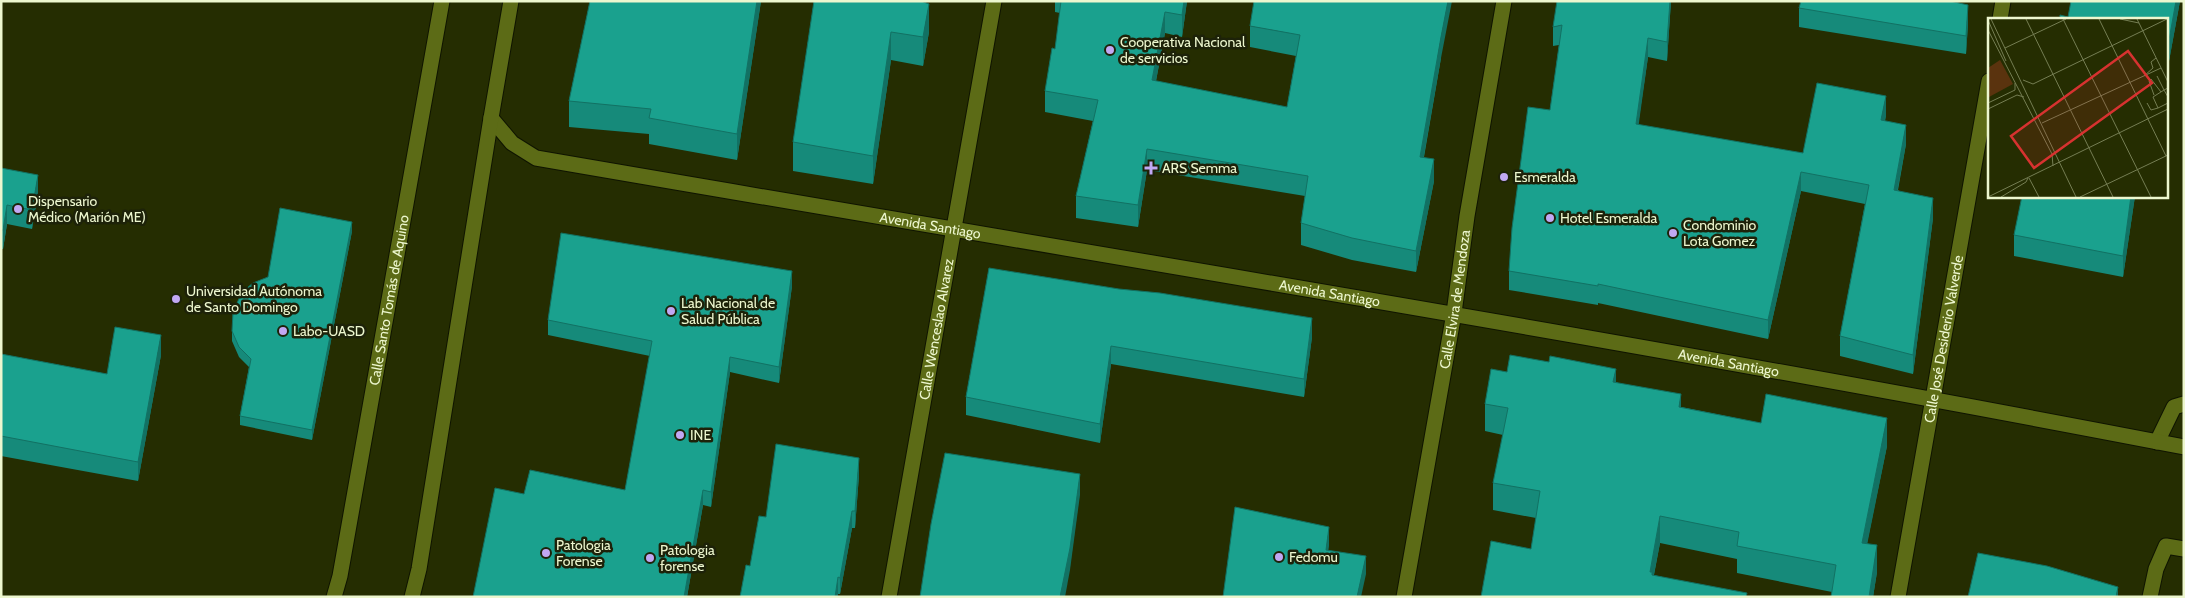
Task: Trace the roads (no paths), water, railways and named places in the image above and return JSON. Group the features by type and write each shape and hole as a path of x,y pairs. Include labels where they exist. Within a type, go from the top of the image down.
{"street":[{"name":"Calle Santo Tomás de Aquino","path":"334,597 340,576 442,1"},
{"path":"412,597 421,559 511,1"},
{"name":"Calle Wenceslao Alvarez","path":"889,597 994,1"},
{"name":"Calle Elvira de Mendoza","path":"1404,597 1454,313 1467,216 1504,1"},
{"path":"2000,18 2003,1"},
{"name":"Calle José Desiderio Valverde","path":"1898,597 1988,88"},
{"name":"Avenida Santiago","path":"491,118 512,143 536,158 954,231 1454,313 2184,447"},
{"path":"2157,442 2174,407 2184,404"},
{"path":"2150,597 2156,569 2166,546 2184,549"}],"place":[{"name":"Cooperativa Nacional de servicios","path":"1110,50"},
{"name":"ARS Semma","path":"1151,168"},
{"name":"Esmeralda","path":"1504,177"},
{"name":"Dispensario Médico (Marión ME)","path":"18,209"},
{"name":"Hotel Esmeralda","path":"1550,218"},
{"name":"Condominio Lota Gomez","path":"1673,233"},
{"name":"Universidad Autónoma de Santo Domingo","path":"176,299"},
{"name":"Lab Nacional de Salud Pública","path":"671,311"},
{"name":"Labo-UASD","path":"283,331"},
{"name":"INE","path":"680,435"},
{"name":"Patologia Forense","path":"546,553"},
{"name":"Fedomu","path":"1279,557"},
{"name":"Patologia forense","path":"650,558"}]}
